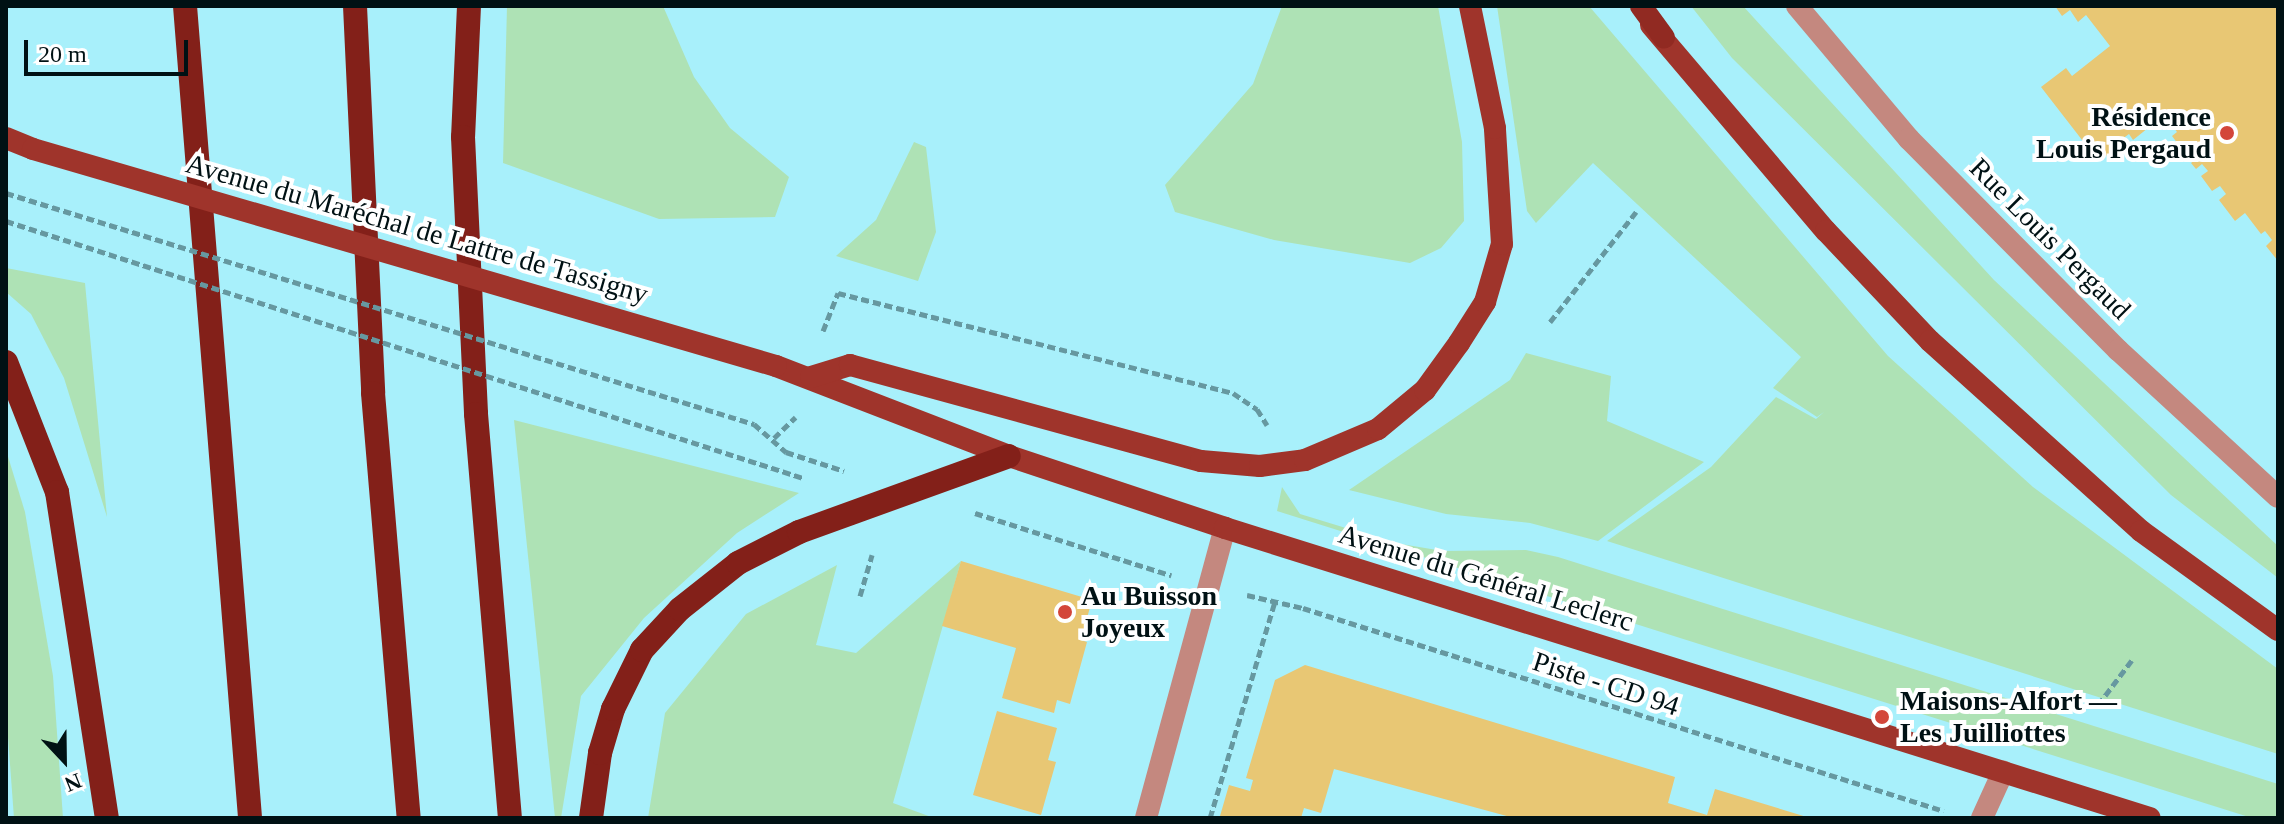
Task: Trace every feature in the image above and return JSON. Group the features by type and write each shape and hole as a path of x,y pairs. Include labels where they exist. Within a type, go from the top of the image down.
{"highway":[{"path":"185,6 250,818"},
{"path":"355,6 373,393 409,818"},
{"path":"469,6 463,137 475,399 510,818"},
{"path":"1641,6 1664,38"},
{"path":"6,362 57,492 107,818"},
{"path":"591,818 600,753 613,709 642,650 680,609 738,563 799,532 1009,456"}],"main road":[{"path":"811,377 850,365 1201,461 1260,466 1305,460 1378,429 1425,390 1459,343 1485,302 1502,244 1495,128 1470,6"},
{"path":"1634,6 1826,231 1930,341 2141,531 2278,630"},
{"name":"Avenue du Maréchal de Lattre de Tassigny","path":"6,138 33,149 811,377"},
{"name":"Avenue du Général Leclerc","path":"811,377 1009,456 1225,528 2150,818"}],"street":[{"name":"Rue Louis Pergaud","path":"1797,6 1909,139 2128,360 2278,497"},
{"path":"1146,818 1225,528"},
{"path":"1982,818 2003,772"}],"path":[{"path":"6,193 754,424 774,438 786,452 850,473"},
{"path":"1550,322 1636,212"},
{"path":"6,221 803,478"},
{"path":"821,338 838,293 1233,393 1257,409 1270,430"},
{"path":"774,438 799,414"},
{"path":"962,509 1186,579"},
{"path":"860,596 872,555"},
{"name":"Piste - CD 94","path":"1240,594 1275,602 1953,813"},
{"path":"1210,818 1275,602"},
{"path":"2098,705 2132,660"}],"green space":[{"path":"507,6 663,6 694,77 730,128 789,177 775,217 659,219 503,163"},
{"path":"1282,6 1438,6 1462,142 1464,221 1441,248 1410,263 1274,240 1175,212 1165,185 1253,84"},
{"path":"1497,6 1589,6 1888,356 2033,487 2278,669 2278,754 1607,541 1711,467 1776,397 1816,419 1824,412 1817,417 1773,388 1801,357 1593,163 1536,223 1527,211"},
{"path":"1691,6 1743,6 1994,280 2278,546 2278,578 2171,495 1732,58"},
{"path":"914,142 926,147 936,232 918,281 836,256 876,220"},
{"path":"6,268 85,283 107,517 64,378 31,314 6,292"},
{"path":"1526,353 1611,376 1607,421 1704,462 1598,541 1530,523 1446,514 1349,490 1510,380"},
{"path":"514,420 799,493 737,533 644,618 581,696 561,818 555,818"},
{"path":"6,450 25,512 53,676 63,818 14,818 6,710"},
{"path":"1282,487 1300,514 1395,543 1443,551 1526,550 1558,557 2278,784 2278,818 2252,818 1277,511"},
{"path":"961,561 893,803 934,818 648,818 665,713 746,614 837,565 816,645 856,653"}],"building":[{"name":"Résidence Louis Pergaud","path":"2055,6 2278,6 2278,261 2266,246 2272,240 2265,231 2261,234 2245,213 2235,221 2219,200 2226,194 2220,186 2212,191 2201,176 2208,171 2202,164 2196,169 2191,163 2197,158 2192,152 2187,156 2172,136 2177,132 2171,124 2164,129 2153,114 2143,122 2148,128 2133,140 2129,134 2118,142 2123,148 2109,159 2104,152 2096,158 2041,87 2066,68 2072,76 2110,46 2086,15 2078,22 2070,10 2062,16"},
{"path":"961,561 1092,600 1081,640 1087,642 1070,704 1057,700 1054,713 1002,698 1016,648 942,626"},
{"path":"1305,665 1675,777 1668,803 1707,815 1715,789 1810,818 1514,818 1334,769 1321,813 1304,808 1301,818 1220,816 1229,785 1250,791 1253,780 1246,778 1275,680"},
{"path":"997,711 1057,728 1048,760 1056,762 1041,815 973,795"}],"place":[{"name":"Résidence Louis Pergaud","path":"2227,133"},
{"name":"Au Buisson Joyeux","path":"1065,612"},
{"name":"Maisons-Alfort — Les Juilliottes","path":"1882,717"}]}
